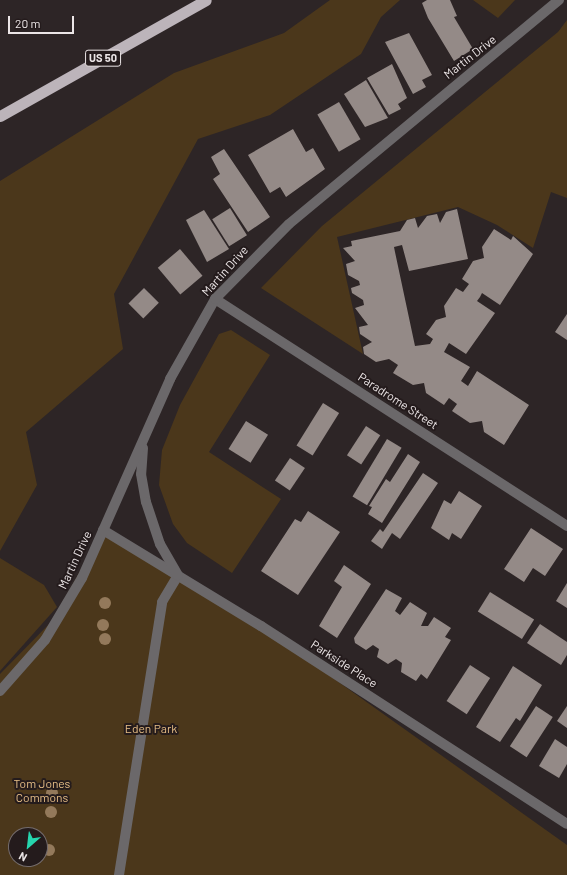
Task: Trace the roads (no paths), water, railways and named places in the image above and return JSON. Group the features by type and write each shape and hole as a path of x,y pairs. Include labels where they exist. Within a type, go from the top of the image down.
{"highway":[{"name":"US 50","path":"0,116 206,0"}],"street":[{"name":"Martin Drive","path":"0,691 45,640 64,612 104,530 174,372 215,299 289,224 559,0"},
{"name":"Paradrome Street","path":"215,299 567,526"},
{"path":"119,875 162,602 178,574 160,544 146,502 141,474 144,440"},
{"name":"Parkside Place","path":"104,530 178,574 567,824"}],"park label":[{"name":"Eden Park","path":"151,729"},
{"name":"Tom Jones Commons","path":"42,791"}]}
